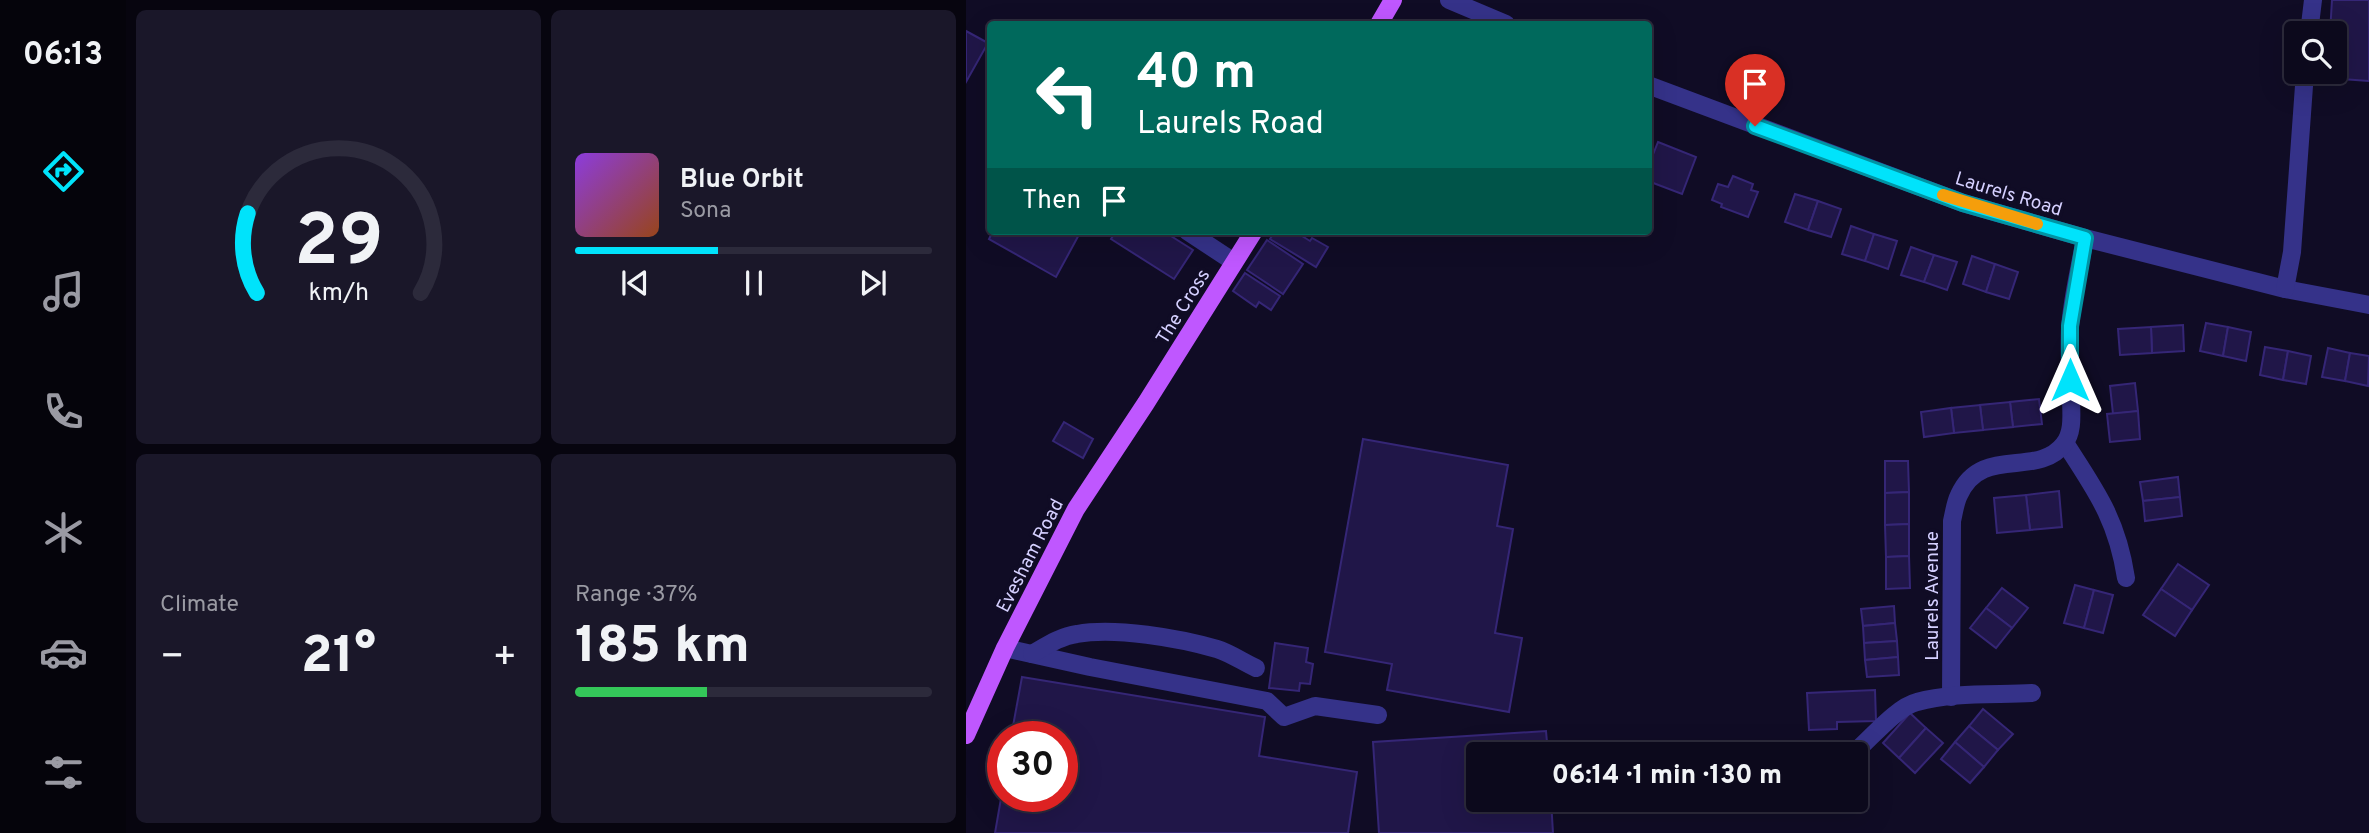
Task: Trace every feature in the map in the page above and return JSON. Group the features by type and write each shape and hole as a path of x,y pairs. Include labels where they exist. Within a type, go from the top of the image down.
{"main road":[{"path":"1381,21 1393,0"},
{"name":"The Cross","path":"1146,403 1251,235"},
{"name":"Evesham Road","path":"966,735 1005,648 1076,509 1146,403"}],"street":[{"path":"1449,0 1499,21"},
{"path":"2310,21 2313,0"},
{"path":"2285,289 2292,252 2304,84"},
{"name":"Laurels Road","path":"1652,86 1963,203 2085,238 2285,289 2369,305"},
{"path":"1193,235 1234,262"},
{"path":"2085,238 2070,326 2071,426 2065,443 2102,501 2121,546 2126,578"},
{"name":"Laurels Avenue","path":"1951,697 1952,521 1959,495 1979,471 1998,464 2040,460 2054,454 2065,443"},
{"path":"1032,654 1075,634 1105,632 1165,638 1219,650 1256,668"},
{"path":"1005,648 1267,701 1284,717 1315,706 1378,715"},
{"path":"1866,742 1890,719 1915,702 2032,692"}],"building":[{"path":"2332,0 2369,0 2369,81 2347,79 2347,21 2331,21"},
{"path":"966,31 987,45 966,82"},
{"path":"1658,142 1696,157 1682,194 1652,183 1652,157"},
{"path":"1733,176 1753,184 1751,190 1758,192 1748,217 1721,207 1722,204 1712,200 1718,184 1728,187"},
{"path":"1795,194 1818,201 1808,230 1785,222"},
{"path":"1818,201 1841,209 1831,237 1808,230"},
{"path":"1851,226 1874,234 1865,261 1842,254"},
{"path":"1874,234 1897,241 1888,269 1865,261"},
{"path":"991,235 1079,235 1056,277 989,239"},
{"path":"1114,235 1169,235 1193,250 1174,279 1111,239"},
{"path":"1272,235 1300,235 1328,247 1316,267 1270,239"},
{"path":"1267,240 1303,264 1283,294 1247,270"},
{"path":"1911,247 1934,255 1924,282 1901,275"},
{"path":"1934,255 1957,262 1947,290 1924,282"},
{"path":"1972,256 1995,264 1986,292 1963,284"},
{"path":"1995,264 2018,272 2009,299 1986,292"},
{"path":"1245,273 1280,296 1271,310 1259,302 1256,307 1233,291"},
{"path":"2206,323 2228,327 2223,356 2200,351"},
{"path":"2183,325 2184,351 2152,353 2151,327"},
{"path":"2151,327 2152,353 2120,355 2118,329"},
{"path":"2228,327 2251,332 2246,361 2223,356"},
{"path":"2265,347 2288,351 2283,380 2260,375"},
{"path":"2328,348 2350,353 2345,381 2322,377"},
{"path":"2288,351 2311,356 2306,384 2283,380"},
{"path":"2350,353 2369,356 2368,386 2345,381"},
{"path":"2135,383 2138,411 2113,414 2110,386"},
{"path":"2039,399 2042,424 2013,427 2010,402"},
{"path":"2010,402 2013,427 1983,430 1980,405"},
{"path":"1980,405 1983,430 1954,433 1951,408"},
{"path":"1951,408 1954,433 1924,437 1921,412"},
{"path":"2138,411 2140,439 2110,442 2107,414"},
{"path":"1064,422 1093,439 1083,458 1053,441"},
{"path":"1363,439 1508,465 1497,526 1513,529 1495,633 1522,638 1509,712 1387,690 1392,664 1325,652"},
{"path":"1885,461 1908,461 1909,492 1885,493"},
{"path":"2178,477 2180,497 2143,501 2140,482"},
{"path":"2059,491 2062,527 2030,530 2026,495"},
{"path":"1909,492 1909,524 1885,525 1885,493"},
{"path":"2026,495 2030,530 1997,533 1994,498"},
{"path":"2180,497 2182,516 2145,521 2143,501"},
{"path":"1909,524 1909,556 1886,557 1885,525"},
{"path":"1909,556 1910,588 1886,589 1886,557"},
{"path":"2178,564 2209,585 2192,610 2161,589"},
{"path":"2075,585 2094,590 2084,628 2064,623"},
{"path":"2002,588 2028,608 2012,628 1986,608"},
{"path":"2161,589 2192,610 2175,636 2143,615"},
{"path":"2094,590 2113,595 2103,633 2084,628"},
{"path":"1894,606 1895,623 1863,626 1861,609"},
{"path":"1986,608 2012,628 1996,648 1970,628"},
{"path":"1895,623 1897,641 1864,643 1863,626"},
{"path":"1897,641 1898,657 1865,660 1864,643"},
{"path":"1275,643 1308,648 1306,662 1313,664 1310,684 1300,683 1299,691 1269,688"},
{"path":"1898,657 1899,675 1867,677 1865,660"},
{"path":"1022,677 1265,717 1259,756 1357,772 1348,833 995,833 999,812 1078,812 1078,721 1014,721"},
{"path":"1875,690 1876,721 1837,722 1837,729 1809,730 1807,693"},
{"path":"1983,709 2013,734 1998,750 1969,726"},
{"path":"1910,713 1926,728 1899,758 1883,743"},
{"path":"1969,726 1998,750 1984,767 1955,742"},
{"path":"1926,728 1943,743 1915,773 1899,758"},
{"path":"1546,731 1547,742 1466,742 1466,812 1552,812 1553,833 1379,833 1373,742"},
{"path":"1955,742 1984,767 1970,783 1941,759"}],"slow traffic":[{"path":"1943,195 2037,224"}],"route":[{"path":"1755,126 1963,203 2085,238 2070,326 2070,380"}]}
